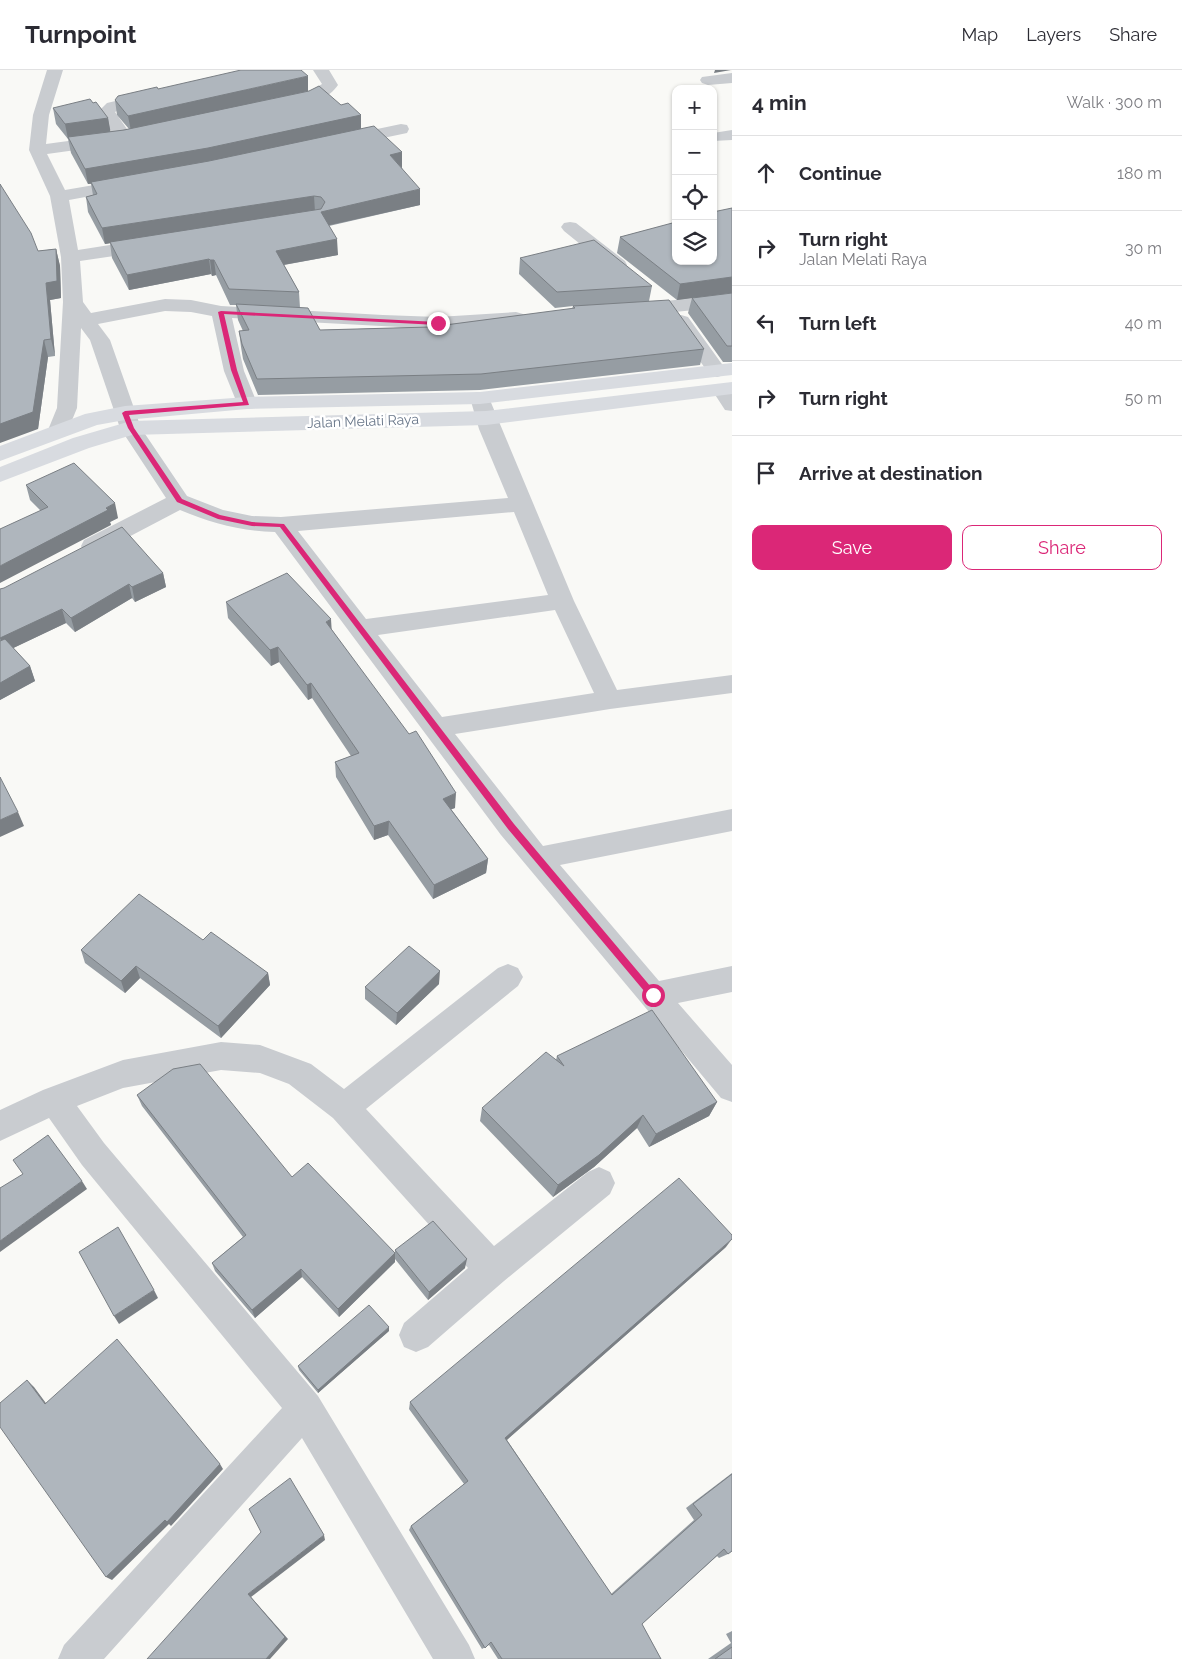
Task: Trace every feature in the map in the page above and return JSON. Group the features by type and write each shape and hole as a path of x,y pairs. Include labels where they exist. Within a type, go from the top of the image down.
{"street":[{"path":"55,70 41,115 37,150 59,196 70,257 73,302 67,408 58,430"},
{"path":"273,107 308,99 323,92 330,85 327,77 320,70"},
{"path":"708,80 732,78"},
{"path":"126,139 107,115 107,110 113,106 171,92"},
{"path":"333,144 401,129"},
{"path":"37,150 145,135"},
{"path":"59,196 144,182"},
{"path":"570,227 672,308 727,385"},
{"path":"70,257 168,242"},
{"path":"614,312 672,308 732,300"},
{"path":"73,302 100,340 128,421 179,501 218,517 252,524 282,525 521,504"},
{"path":"86,320 108,314 165,305 192,306 221,312 438,323 536,317"},
{"path":"221,312 234,370 247,403"},
{"name":"Jalan Melati Raya","path":"0,454 58,430 92,419 128,421 483,408 727,385"},
{"name":"Jalan Melati Raya","path":"0,475 81,443 128,421 247,403 483,408"},
{"path":"483,408 562,601 610,700"},
{"path":"77,554 179,501"},
{"path":"282,525 434,728 537,858 732,1088"},
{"path":"360,629 562,601"},
{"path":"434,728 610,700 732,684"},
{"path":"537,858 732,820"},
{"path":"344,1108 508,977"},
{"path":"653,995 732,979"},
{"path":"0,1126 54,1100 123,1074 221,1056 260,1059 300,1074 344,1108 492,1269"},
{"path":"54,1100 93,1154 305,1409 455,1659"},
{"path":"416,1334 598,1183"},
{"path":"78,1659 305,1409"}],"building":[{"path":"241,70 301,70 308,76 128,116 115,100 118,96"},
{"path":"319,86 341,105 348,103 361,115 208,148 85,169 68,137 124,130 309,91"},
{"path":"90,99 93,103 96,102 108,118 65,124 53,108"},
{"path":"374,126 402,152 390,155 420,189 321,212 337,239 276,251 299,292 229,289 214,260 209,259 127,275 110,242 321,209 325,202 321,197 314,196 102,228 86,197 97,194 91,182 209,161"},
{"path":"0,184 31,233 38,251 56,249 57,281 46,283 51,339 44,340 33,412 0,424"},
{"path":"732,208 732,277 680,284 620,237 672,223 672,265 717,265 717,211"},
{"path":"594,240 652,286 557,292 520,258"},
{"path":"732,293 732,346 727,346 692,298"},
{"path":"669,300 704,349 481,374 257,379 242,344 239,331 249,330 236,304 308,308 320,330 430,327 575,308 573,306"},
{"path":"74,463 115,503 106,508 108,510 0,566 0,529 48,507 26,485"},
{"path":"122,527 163,573 132,587 129,584 71,618 62,609 0,638 0,589"},
{"path":"287,573 331,619 326,622 409,734 416,731 456,793 443,799 488,859 434,885 389,821 374,826 335,762 359,753 311,683 307,685 278,647 270,650 226,602"},
{"path":"5,639 30,666 0,683 0,641"},
{"path":"0,777 18,812 0,820"},
{"path":"139,894 203,940 211,932 268,973 218,1026 136,966 121,981 81,950"},
{"path":"409,946 440,971 397,1013 365,987"},
{"path":"652,1010 717,1102 656,1134 643,1115 599,1155 558,1185 482,1108 546,1052 564,1066 557,1056"},
{"path":"200,1064 292,1177 308,1163 395,1253 338,1309 301,1269 252,1310 212,1263 246,1235 137,1095 173,1069"},
{"path":"48,1135 82,1181 0,1241 0,1188 23,1174 13,1160"},
{"path":"679,1178 732,1235 732,1239 505,1438 612,1595 702,1515 693,1504 732,1474 732,1551 728,1554 724,1549 642,1624 661,1659 502,1659 491,1642 485,1648 411,1526 468,1481 410,1402"},
{"path":"433,1221 467,1259 429,1292 395,1250"},
{"path":"118,1227 154,1290 114,1316 79,1252"},
{"path":"369,1305 389,1327 318,1390 298,1366"},
{"path":"117,1339 220,1464 167,1522 165,1520 106,1577 0,1427 0,1403 27,1380 45,1404"},
{"path":"290,1478 324,1535 248,1594 285,1637 266,1659 147,1659 261,1532 249,1509"},
{"path":"732,1647 732,1659 715,1659"}],"route":[{"path":"438,323 221,312 234,370 247,403 125,413 131,428 179,501 218,517 252,524 282,525 346,612 511,827 653,995"}]}
